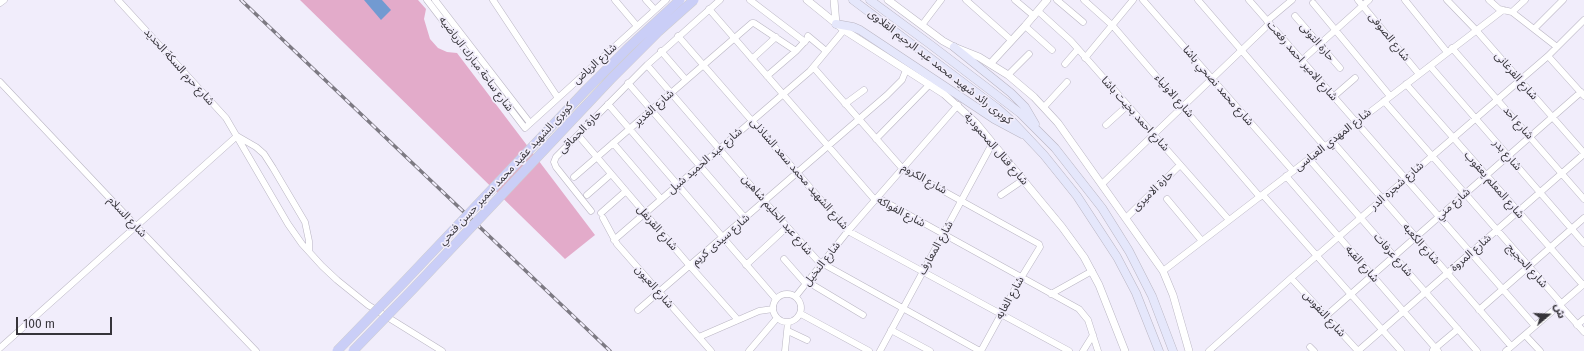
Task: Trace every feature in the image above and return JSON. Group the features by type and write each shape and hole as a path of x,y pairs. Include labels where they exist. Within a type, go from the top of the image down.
{"main road":[{"name":"كوبرى الشهيد عقيد محمد سمير حسن فتحي","path":"337,351 585,91 628,48 680,0"},
{"name":"كوبرى الشهيد عقيد محمد سمير حسن فتحي","path":"353,351 611,78 658,32 694,0"},
{"name":"كوبرى رائد شهيد محمد عبد الرحيم القلاوى","path":"853,0 997,108 1044,155 1077,196 1114,252 1136,293 1159,351"},
{"name":"كوبرى رائد شهيد محمد عبد الرحيم القلاوى","path":"870,0 1008,103 1038,130"},
{"path":"836,24 860,30 998,121 1026,136"},
{"path":"954,47 1019,101 1030,114 1038,130 1080,178 1116,229 1129,251 1152,296 1173,351"}],"street":[{"path":"0,3 4,0"},
{"name":"شارع حرم السكة الحديد","path":"118,0 226,118 271,197 295,234 309,251 337,280 368,305 442,351"},
{"name":"شارع ساحة مبارك الرياضيه","path":"427,0 525,128"},
{"name":"شارع ساحة مبارك الرياضيه","path":"436,0 530,123"},
{"path":"494,0 558,98"},
{"path":"615,0 637,26"},
{"path":"646,0 655,10"},
{"name":"شارع الرياض","path":"525,128 666,0"},
{"name":"حارة الحماقى","path":"591,211 556,168 554,162 558,155 628,83 678,36 720,0"},
{"path":"750,0 826,51"},
{"name":"شارع قنال المحمودية","path":"808,0 844,30 930,84 958,106 976,123 1073,241 1092,271 1110,311 1125,351"},
{"path":"834,0 836,24"},
{"path":"888,0 954,47 991,63 1008,74 1044,107 1070,139 1163,271 1174,299 1189,351"},
{"path":"922,25 941,0"},
{"path":"966,0 1012,40"},
{"name":"شارع احمد بخيت باشا","path":"1015,0 1036,13 1066,36 1229,220"},
{"path":"991,63 1047,0"},
{"path":"1057,0 1083,22"},
{"name":"شارع الاولياء","path":"1084,0 1113,26 1183,108 1401,351"},
{"path":"1085,58 1133,0"},
{"name":"شارع محمد نصحي باشا","path":"1143,0 1293,171"},
{"path":"1198,0 1324,147"},
{"path":"1102,184 1242,51 1292,0"},
{"name":"شارع الصوفى","path":"1358,0 1419,74"},
{"path":"1301,61 1369,0"},
{"name":"شارع احد","path":"1405,0 1497,100 1584,199"},
{"name":"شارع الفرغانى","path":"1447,0 1476,30 1584,154"},
{"path":"1489,0 1497,8 1512,12 1557,47"},
{"path":"1512,12 1525,0"},
{"path":"1534,29 1563,0"},
{"name":"شارع الامير احمد رفعت","path":"1252,1 1268,23 1301,61 1535,326"},
{"path":"1313,3 1390,96"},
{"name":"شارع الفواكه","path":"709,9 875,200 882,200 1082,312 1088,320 1098,351"},
{"name":"شارع المهدي العباسى","path":"1163,271 1503,10"},
{"name":"حارة التونى","path":"1295,16 1340,68"},
{"name":"شارع شجره الدر","path":"1209,351 1316,256 1548,56 1584,20"},
{"name":"شارع الغدير","path":"574,177 753,23 776,37"},
{"path":"1025,26 1052,50"},
{"path":"1578,27 1584,31"},
{"name":"شارع عبد الحميد شبل","path":"614,240 814,68 844,30"},
{"name":"شارع الشهيد محمد سعد الشاذلى","path":"678,36 848,231 1069,351"},
{"path":"752,59 776,37 796,51"},
{"path":"767,76 796,51 807,38"},
{"path":"1065,64 1078,49"},
{"path":"662,51 686,80"},
{"path":"1008,74 1029,54"},
{"path":"1548,56 1582,94"},
{"name":"شارع عبد الحليم شاهين","path":"647,65 815,258 981,351"},
{"name":"شارع بدر","path":"1430,66 1584,243"},
{"name":"شارع الكروم","path":"814,68 902,168 1038,243 1040,246"},
{"name":"شارع سيدى كريم","path":"638,310 746,219 895,88 902,80 906,70"},
{"path":"1333,97 1355,78"},
{"name":"شارع السلام","path":"0,82 256,351"},
{"path":"1044,107 1067,82"},
{"path":"628,83 746,219"},
{"path":"876,139 930,84"},
{"name":"شارع المعلم يعقوب","path":"1406,84 1584,285"},
{"path":"845,104 864,90"},
{"name":"شارع مني","path":"1326,316 1486,175 1582,94"},
{"name":"شارع الحجيج","path":"1384,101 1584,332"},
{"path":"608,104 776,299"},
{"name":"شارع النخيل","path":"796,296 848,231 958,106"},
{"path":"1106,126 1127,106"},
{"name":"شارع القرنفل","path":"578,135 738,320"},
{"path":"0,348 237,136"},
{"name":"شارع حرم السكة الحديد","path":"237,136 256,147 264,154 273,168 305,222 308,232 309,251"},
{"name":"شارع الكعبه","path":"1332,141 1511,346"},
{"path":"613,144 661,199"},
{"name":"شارع المعارف","path":"880,351 992,144"},
{"name":"شارع المروة","path":"1358,351 1584,154"},
{"name":"شارع عرفات","path":"1309,159 1477,351"},
{"name":"حارة الاميرى","path":"1126,218 1180,165"},
{"path":"587,195 611,174"},
{"name":"شارع القبه","path":"1286,176 1435,350"},
{"path":"1001,195 1023,180"},
{"name":"شارع العيون","path":"626,191 602,215 614,240 711,351"},
{"path":"1167,199 1202,241"},
{"path":"1479,310 1584,218"},
{"path":"746,265 787,227"},
{"name":"شارع الغابه","path":"981,351 1040,246"},
{"path":"784,259 807,283 863,315"},
{"path":"1051,294 1092,271"},
{"name":"شارع النفوس","path":"1291,278 1358,351"},
{"path":"1506,351 1584,285"},
{"path":"786,293 796,296 801,302 801,314 796,320 788,322 777,318 773,309 776,299 786,293"},
{"path":"698,337 759,311 773,309"},
{"path":"801,314 869,351"},
{"path":"749,351 777,318"},
{"path":"1577,325 1584,319"},
{"path":"785,351 788,322"},
{"path":"1435,350 1458,329"},
{"path":"891,330 930,351"},
{"path":"788,331 807,340"},
{"path":"1083,351 1093,335"},
{"path":"1525,335 1540,351"}],"shaded area":[{"path":"300,0 418,0 426,9 424,19 430,39 438,48 447,52 457,53 595,235 565,259"}],"water":[{"path":"364,0 382,0 391,10 381,20"}],"railway":[{"path":"241,0 610,351"}]}
